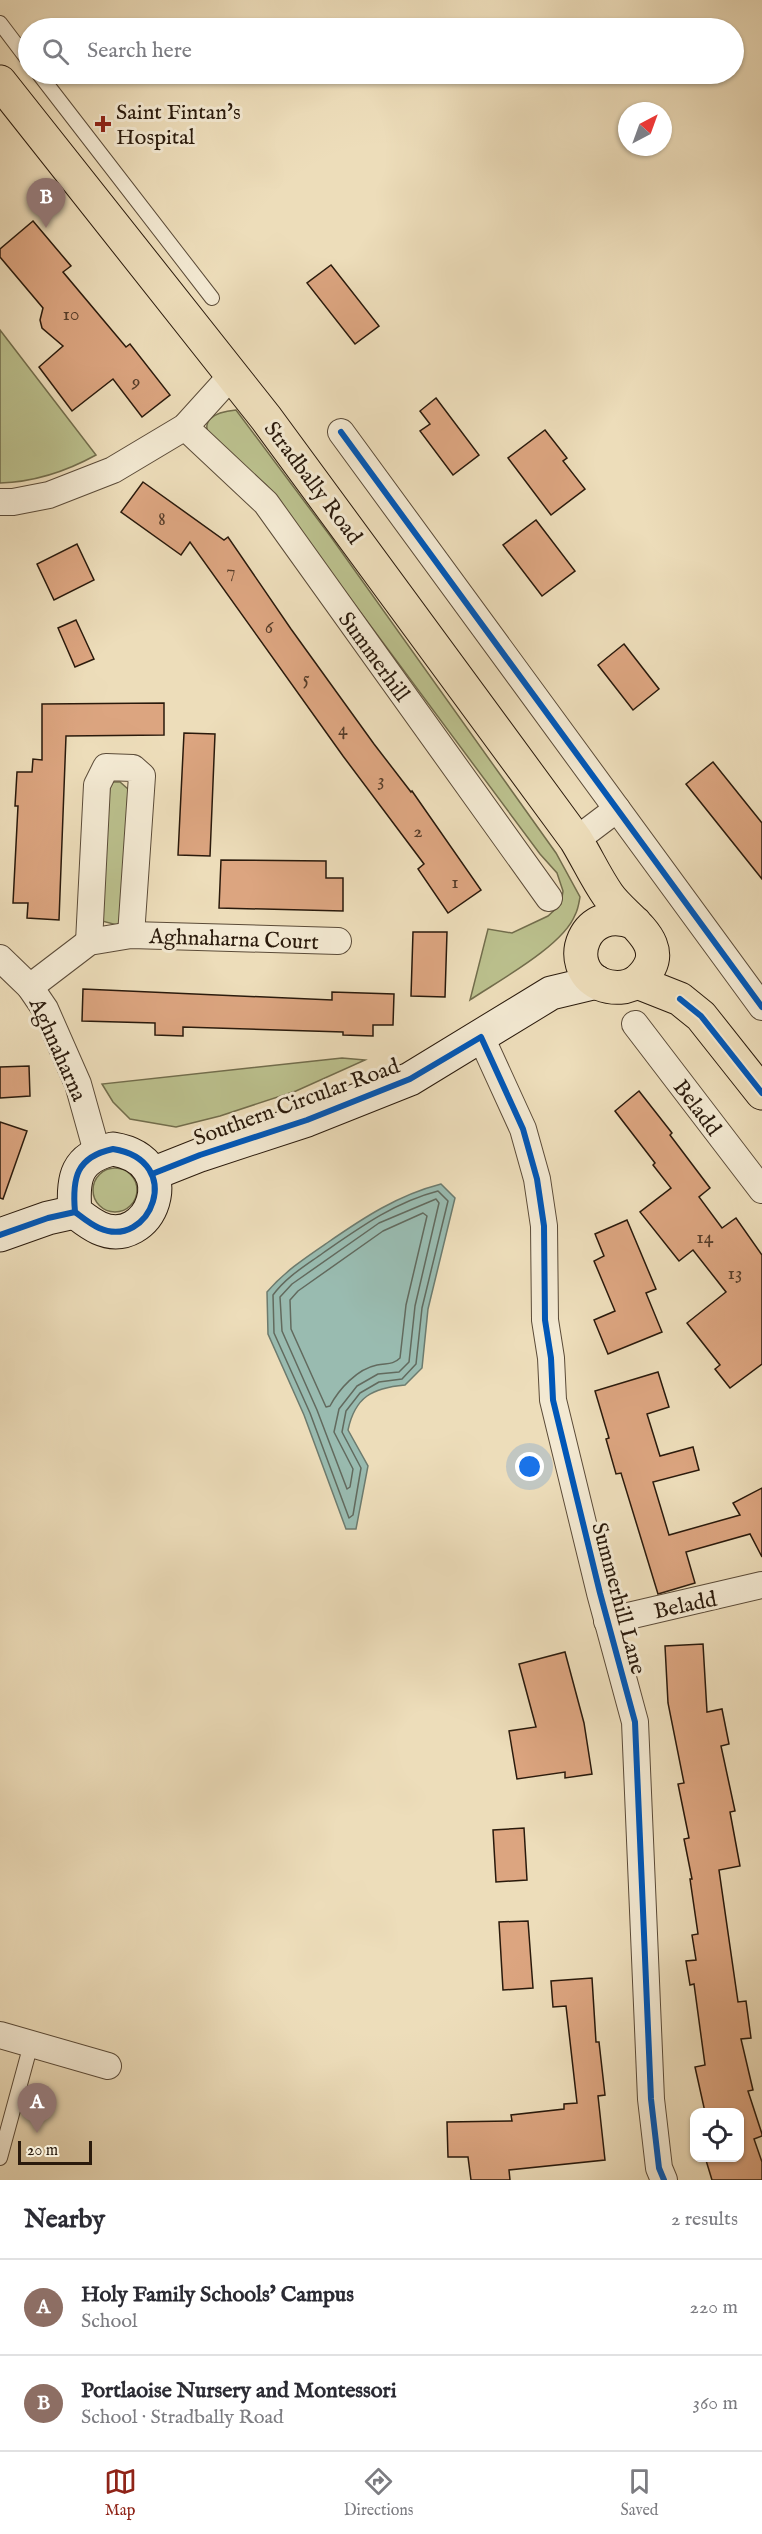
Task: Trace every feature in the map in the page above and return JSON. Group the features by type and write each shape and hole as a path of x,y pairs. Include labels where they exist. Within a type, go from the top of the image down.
{"main road":[{"name":"Stradbally Road","path":"0,82 232,375 399,597 576,840 626,921 680,999 700,1016 762,1093"},
{"path":"626,921 651,959 646,972 637,982 624,987 610,987 597,982 587,973 582,960 581,946 586,933 596,923 626,921"},
{"name":"Southern Circular Road","path":"551,993 581,946"},
{"name":"Southern Circular Road","path":"152,1174 200,1155 307,1120 410,1079 551,993 597,982"},
{"name":"Stradbally Road","path":"637,982 680,999"},
{"path":"0,1235 48,1218 75,1212 99,1228 115,1232 131,1228 144,1219 153,1205 156,1190 152,1174 143,1161 129,1152 113,1149 97,1152 84,1162 76,1175 73,1191 75,1212"}],"street":[{"path":"0,502 13,502 49,495 113,470 185,427 232,375"},
{"name":"Summerhill","path":"185,427 266,503 549,898"},
{"path":"341,432 762,1007"},
{"name":"Aghnaharna Court","path":"89,942 97,784 106,767 133,768 142,776 131,935"},
{"path":"576,840 617,809"},
{"name":"Aghnaharna Court","path":"30,987 89,942 131,935 338,941"},
{"name":"Aghnaharna","path":"0,958 30,987 45,1009 78,1084 97,1152"},
{"name":"Beladd","path":"635,1024 762,1191"},
{"name":"Summerhill Lane","path":"482,1037 523,1129 537,1179 544,1226 545,1320 551,1358 553,1400 607,1621 635,1722 651,2099 659,2168 664,2180"},
{"name":"Beladd","path":"607,1621 762,1586"},
{"path":"0,2035 108,2066"}],"lane":[{"path":"0,22 18,46"},
{"path":"47,84 212,298"},
{"path":"0,2158 31,2044"}],"green space":[{"path":"0,330 96,455 50,475 0,483"},
{"path":"236,410 331,537 556,853 580,897 575,915 557,939 544,951 470,1000 488,929 512,933 548,916 561,904 563,891 557,873 540,854 266,485 214,443 207,428 210,419 215,415"},
{"path":"110,782 120,782 128,789 123,919 117,925 102,921"},
{"path":"342,1058 365,1060 296,1091 220,1116 176,1127 130,1119 113,1102 102,1084"},
{"path":"115,1168 130,1175 137,1190 130,1205 115,1212 100,1205 93,1190 100,1175"}],"water":[{"path":"441,1184 455,1198 428,1309 422,1368 405,1385 374,1392 360,1402 355,1409 348,1430 368,1466 356,1529 346,1529 304,1415 268,1334 267,1292 295,1266 368,1216 410,1194"}],"building":[{"path":"33,221 71,266 63,272 126,347 130,344 170,395 142,417 113,379 72,411 39,367 63,346 42,328 40,320 43,308 0,257 0,249"},
{"path":"331,265 379,326 355,344 307,283"},
{"path":"436,398 479,455 453,475 420,431 430,424 420,411"},
{"path":"545,430 567,458 563,461 585,489 551,515 508,458"},
{"path":"143,482 224,540 228,537 291,629 374,744 412,791 481,890 448,913 418,869 424,864 343,756 190,542 181,555 121,512"},
{"path":"536,520 575,571 542,596 503,545"},
{"path":"77,544 94,580 54,600 37,564"},
{"path":"76,620 94,659 75,667 58,628"},
{"path":"624,644 659,689 633,710 598,665"},
{"path":"164,703 164,735 66,736 59,920 27,918 28,903 13,903 18,806 15,806 17,772 32,772 33,759 42,760 42,704"},
{"path":"184,733 215,734 210,856 178,855"},
{"path":"713,762 762,823 762,879 686,784"},
{"path":"221,860 326,861 326,878 343,878 343,911 219,908"},
{"path":"413,932 447,932 445,997 411,996"},
{"path":"83,989 332,1000 332,992 394,994 393,1025 373,1025 373,1036 343,1035 343,1032 183,1027 183,1036 155,1035 155,1023 82,1021"},
{"path":"29,1066 30,1096 0,1098 0,1067"},
{"path":"639,1091 672,1133 670,1135 710,1188 699,1197 722,1228 736,1218 762,1255 762,1364 730,1388 715,1369 720,1365 687,1323 726,1292 693,1250 679,1261 640,1212 671,1188 615,1111"},
{"path":"0,1122 27,1131 3,1199 0,1198"},
{"path":"627,1220 656,1289 646,1293 662,1332 608,1354 594,1320 615,1311 594,1261 604,1256 595,1234"},
{"path":"658,1372 669,1407 647,1414 660,1456 693,1447 699,1470 653,1482 669,1535 740,1515 733,1503 762,1488 762,1557 750,1534 686,1552 695,1583 658,1594 621,1473 616,1474 606,1439 609,1438 595,1391"},
{"path":"703,1644 707,1712 722,1709 729,1744 721,1746 735,1811 730,1812 740,1866 719,1870 738,2002 746,2001 751,2038 741,2039 753,2090 748,2091 762,2134 754,2139 762,2162 762,2180 712,2180 707,2162 744,2162 744,2108 704,2108 695,2067 705,2065 694,1984 690,1985 686,1961 696,1960 692,1935 698,1934 690,1879 692,1879 684,1839 689,1838 678,1784 684,1783 668,1703 665,1646"},
{"path":"565,1652 584,1723 592,1774 565,1778 565,1772 517,1779 509,1731 536,1727 519,1664"},
{"path":"524,1828 527,1880 496,1882 493,1830"},
{"path":"528,1921 533,1988 503,1990 499,1922"},
{"path":"592,1978 596,2042 599,2042 605,2095 598,2096 605,2160 509,2170 510,2180 471,2180 468,2157 448,2157 447,2122 512,2121 511,2115 564,2109 564,2104 577,2103 566,2006 553,2007 551,1981"}],"cycle path":[{"path":"341,432 762,1007"},
{"path":"680,999 701,1016 762,1093"},
{"path":"152,1174 200,1155 307,1120 410,1079 481,1037 523,1129 537,1179 544,1226 545,1320 551,1358 553,1400 600,1593 635,1722 651,2099 659,2168 664,2180"},
{"path":"113,1149 136,1157 149,1170 155,1185 153,1202 145,1216 133,1227 117,1232 99,1228 84,1219 75,1212 74,1200 76,1179 84,1163 91,1157 113,1149"},
{"path":"0,1235 48,1218 75,1212"}],"place":[{"name":"Saint Fintan's Hospital","path":"103,124"},
{"name":"Portlaoise Nursery and Montessori","path":"46,228"},
{"name":"Holy Family Schools' Campus","path":"37,2133"}]}
